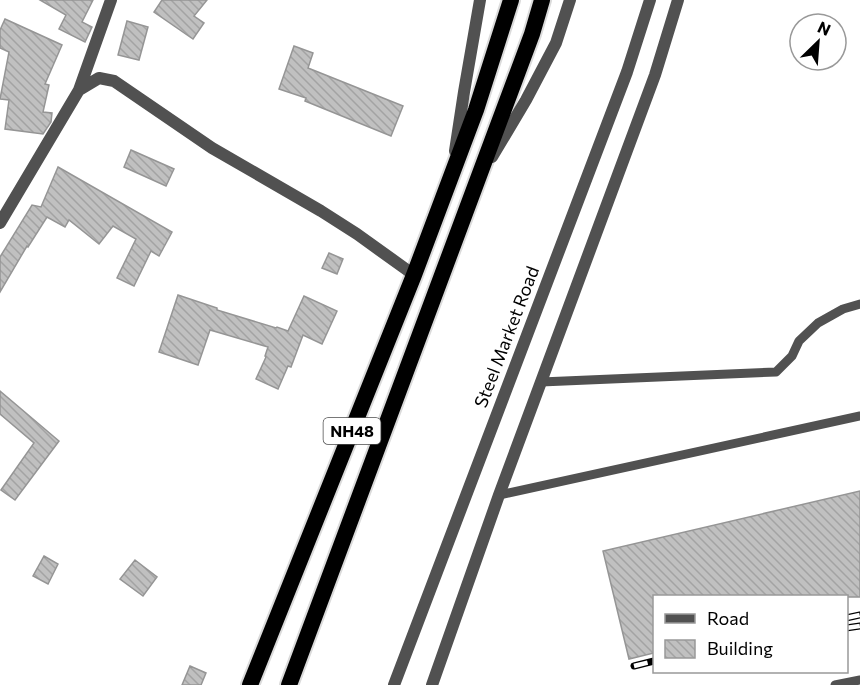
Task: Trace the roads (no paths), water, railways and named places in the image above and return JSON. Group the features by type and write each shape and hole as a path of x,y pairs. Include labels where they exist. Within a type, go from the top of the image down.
{"highway":[{"name":"NH48","path":"250,685 414,275 476,110 511,0"},
{"name":"NH48","path":"289,685 532,34 542,0"}],"street":[{"path":"0,223 79,90 111,0"},
{"path":"451,176 480,0"},
{"path":"475,186 526,100 556,43 570,0"},
{"name":"Steel Market Road","path":"394,685 627,72 650,0"},
{"path":"432,685 499,495 655,75 678,0"},
{"path":"79,90 99,78 114,81 212,148 357,234 414,275"}],"lane":[{"path":"541,382 776,372 792,356 800,342 818,322 843,309 860,304"},
{"path":"499,495 860,416"},
{"path":"835,685 860,680"}],"railway":[{"path":"848,618 860,615"},
{"path":"848,628 860,626"},
{"path":"634,666 653,661"}]}
